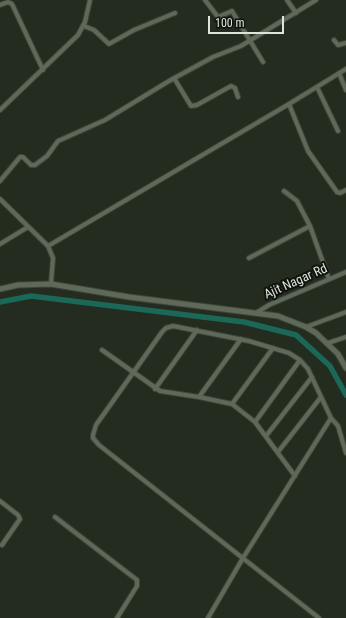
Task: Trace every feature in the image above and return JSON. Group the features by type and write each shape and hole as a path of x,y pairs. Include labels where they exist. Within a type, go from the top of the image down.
{"street":[{"path":"0,110 68,46 84,26 90,0"},
{"path":"205,0 218,17 232,11 264,62"},
{"path":"287,0 296,13"},
{"path":"0,181 20,157 34,165 47,156 58,141 105,120 174,78 213,57 251,40 316,0"},
{"path":"0,5 8,2 12,4 43,70"},
{"path":"84,26 94,30 109,44 134,30 175,13"},
{"path":"334,40 338,45 346,43"},
{"path":"48,246 346,69"},
{"path":"339,73 346,90"},
{"path":"174,78 191,106 198,105 231,86 235,88 238,97"},
{"path":"317,87 338,131"},
{"path":"289,104 308,151 337,192 340,193 346,190"},
{"path":"284,191 297,201 310,226 329,279"},
{"path":"0,199 48,246 53,258 51,284"},
{"path":"249,258 310,226"},
{"path":"0,244 28,227"},
{"name":"Ajit Nagar Rd","path":"256,313 269,304 346,272"},
{"path":"0,289 18,285 51,284 129,298 278,316 306,327 328,343 338,354 346,368"},
{"path":"306,327 346,312"},
{"path":"320,618 103,448 93,438 96,425 132,372 162,332 166,328 173,326 241,339 289,353 300,360 308,369 331,418 338,426 346,453"},
{"path":"155,389 197,330"},
{"path":"328,343 346,337"},
{"path":"199,397 241,339"},
{"path":"232,404 273,348"},
{"path":"102,350 155,389 164,392 232,404 255,422 295,476"},
{"path":"255,422 300,360"},
{"path":"266,436 312,377"},
{"path":"278,452 321,397"},
{"path":"208,618 243,558 331,418"},
{"path":"0,501 18,515 20,519 2,545"},
{"path":"55,517 137,580 137,586 117,618"}],"waterway":[{"path":"0,302 31,296 244,322 296,335 330,366 346,395"}]}
